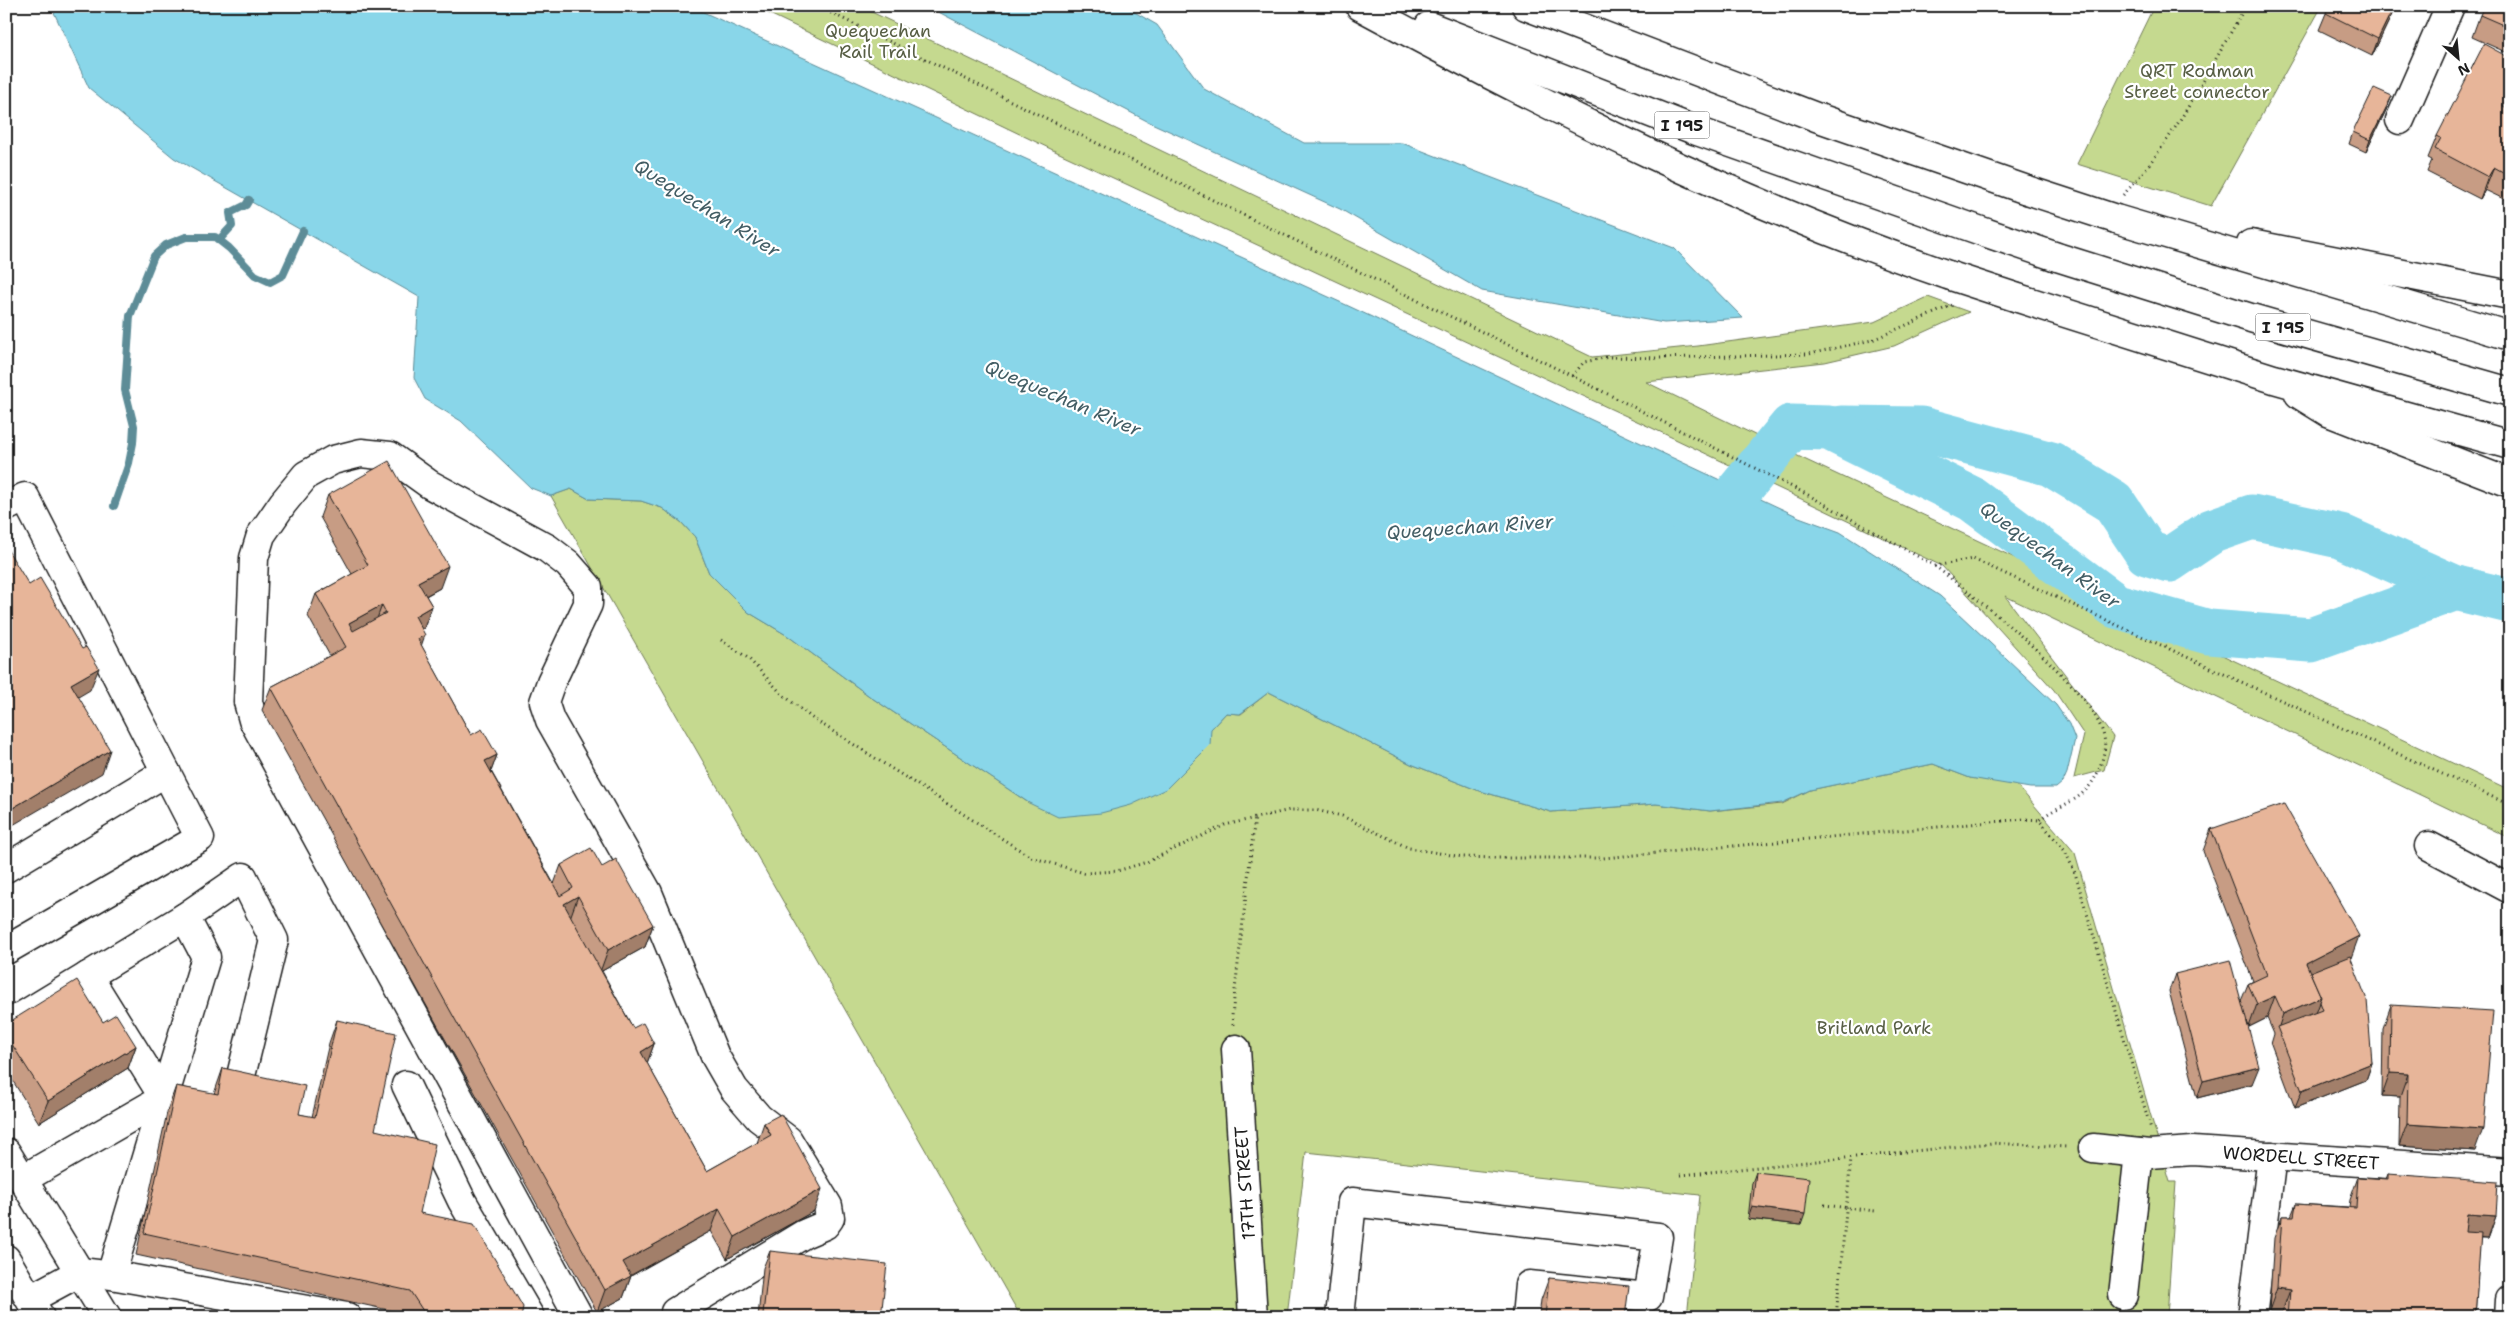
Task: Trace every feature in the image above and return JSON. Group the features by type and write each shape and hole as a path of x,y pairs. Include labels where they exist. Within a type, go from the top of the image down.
{"main road":[{"path":"1360,6 1551,107 1733,192 1837,236 2018,298 2274,379 2510,445"},
{"name":"I 195","path":"1381,6 1680,124 1986,233 2251,318 2510,392"},
{"path":"1526,6 1816,117 2027,190 2116,219 2510,336"},
{"path":"2400,120 2450,6"},
{"path":"2116,219 2510,295"},
{"path":"2274,379 2328,412 2510,483"},
{"path":"579,1317 258,728 248,702 254,558 261,535 283,503 306,475 333,460 362,453 390,456 429,484 547,548 568,564 588,587 588,604 551,682 544,702 550,720 648,893 715,1056 734,1089 759,1118 788,1140 828,1206 830,1218 825,1225 804,1234 675,1312 677,1317"},
{"path":"6,507 25,497 200,838 6,950"},
{"path":"6,868 166,772"},
{"path":"2429,846 2510,889"},
{"path":"6,1026 185,917 244,877 274,940 240,1080"},
{"path":"111,1275 206,957 185,917"},
{"path":"88,976 164,1098"},
{"name":"17TH STREET","path":"1236,1049 1253,1317"},
{"path":"406,1086 462,1201 530,1317"},
{"path":"23,1179 164,1098"},
{"name":"WORDELL STREET","path":"2093,1148 2149,1153 2193,1151 2510,1172"},
{"path":"6,1152 107,1317"},
{"path":"2123,1295 2149,1153"},
{"path":"2252,1317 2272,1156"},
{"path":"1340,1317 1352,1202 1658,1236 1646,1307 1529,1285 1526,1317"},
{"path":"6,1259 35,1308 80,1272 111,1275 348,1317"},
{"path":"2509,1317 2510,1300"}],"path":[{"path":"722,640 748,658 782,694 812,718 1031,857 1084,873 1117,871 1147,862 1225,825 1290,810 1315,810 1342,816 1409,848 1463,857 1497,858 1603,858 2024,819 2039,820 2051,811 2078,799 2094,780 2102,759 2105,738 2080,692 1983,604 1935,566 1810,496 1572,376 817,6"},
{"path":"1572,376 1584,362 1609,357 1660,358 1809,354 1872,340 1898,331"},
{"path":"1935,566 1973,559 2510,805"},
{"path":"1236,1049 1232,1016 1255,817"},
{"path":"2039,820 2065,851 2075,873 2149,1153"},
{"path":"1681,1175 1992,1143 2093,1148"},
{"path":"1836,1317 1851,1158"},
{"path":"1824,1205 1875,1211"}],"green space":[{"name":"Quequechan Rail Trail","path":"753,6 859,6 1592,357 1698,346 1874,322 1928,297 1969,312 1894,346 1825,362 1646,382 1806,460 2510,790 2510,838 2005,596 2113,737 2104,770 2074,778 2084,735 2054,690 1942,566 1652,428 1057,152"},
{"name":"QRT Rodman Street connector","path":"2154,6 2322,6 2211,206 2077,164"},
{"name":"Britland Park","path":"571,489 589,499 641,501 662,508 681,522 695,537 709,573 748,612 788,636 872,698 1029,803 1211,729 1226,713 1241,714 1269,692 1411,764 1477,790 1551,812 1656,804 1710,811 1782,804 1810,790 1933,764 1970,778 2016,784 2075,853 2170,1182 2176,1182 2167,1317 1687,1317 1700,1195 1306,1152 1287,1317 1021,1317 551,496"}],"water":[{"path":"51,6 690,6 1342,303 1799,517 1840,532 1940,596 2056,705 2069,724 2075,739 2067,773 2063,782 2056,788 2030,788 1970,778 1933,764 1810,790 1782,803 1710,811 1656,804 1551,812 1477,790 1411,764 1269,692 1240,714 1226,713 1211,729 1210,745 1166,789 1131,805 1101,813 1058,817 1029,803 872,698 788,636 748,612 709,573 695,537 681,522 662,508 641,501 589,499 571,489 551,496 531,488 461,421 425,399 414,378 419,297 174,158 89,88"},
{"path":"927,6 1124,6 1157,25 1204,89 1304,143 1402,143 1674,248 1743,318 1664,323 1482,291 1340,209 1147,121"}],"building":[{"path":"2329,6 2394,6 2378,39 2326,13"},
{"path":"2484,6 2510,6 2510,28 2480,15"},
{"path":"2484,44 2510,58 2510,94 2503,106 2510,110 2510,176 2494,167 2488,177 2435,149 2441,138 2437,136"},
{"path":"2374,88 2392,96 2370,140 2353,132"},
{"path":"389,461 448,566 418,582 432,606 415,616 425,635 418,639 471,735 482,729 497,755 485,761 560,896 573,888 561,865 591,848 602,867 616,859 653,925 608,950 578,896 564,904 633,1028 643,1023 654,1044 641,1052 707,1171 771,1135 764,1123 781,1114 822,1189 735,1237 719,1209 623,1262 631,1276 605,1290 271,687 346,647 316,594 368,565 328,495","holes":["382,605 386,613 353,631 349,623"]},
{"path":"6,547 29,585 40,578 82,649 86,647 99,668 71,684 110,750 6,812"},
{"path":"2284,804 2359,936 2306,963 2321,997 2283,1014 2275,996 2257,1004 2248,984 2267,975 2211,829"},
{"path":"2350,956 2367,1000 2372,1063 2302,1091 2277,1027 2322,1010 2319,1002 2321,997 2310,972"},
{"path":"2230,960 2259,1067 2203,1081 2175,974"},
{"path":"77,980 103,1022 116,1014 136,1046 48,1101 6,1035 6,1024"},
{"path":"2391,1005 2493,1011 2483,1129 2407,1124 2408,1074 2390,1073"},
{"path":"337,1020 396,1033 375,1130 435,1144 420,1213 474,1224 523,1307 521,1317 427,1317 410,1291 144,1233 176,1086 218,1094 223,1068 305,1086 299,1114 315,1117"},
{"path":"1756,1172 1809,1178 1805,1214 1752,1207"},
{"path":"2388,1174 2498,1182 2496,1216 2467,1214 2465,1232 2481,1233 2475,1317 2288,1317 2290,1290 2277,1288 2282,1216 2294,1216 2296,1204 2356,1208 2358,1177 2388,1179"},
{"path":"770,1251 887,1264 881,1317 788,1317 763,1314"},
{"path":"1549,1278 1629,1286 1625,1317 1545,1317"}],"waterway":[{"path":"219,240 232,226 230,213 246,205 249,200"},
{"path":"114,506 129,463 133,443 134,426 125,390 130,316 154,256 166,245 186,237 215,237 229,248 255,275 270,282 283,275 303,231"},
{"name":"Quequechan River","path":"1686,511 1723,510 1791,427 1829,428 1972,499 2116,606 2209,632 2311,640 2456,588 2510,601"},
{"name":"Quequechan River","path":"1841,428 1921,429 2051,464 2113,502 2147,553 2169,560 2212,531 2252,517 2340,536 2456,588"}]}
